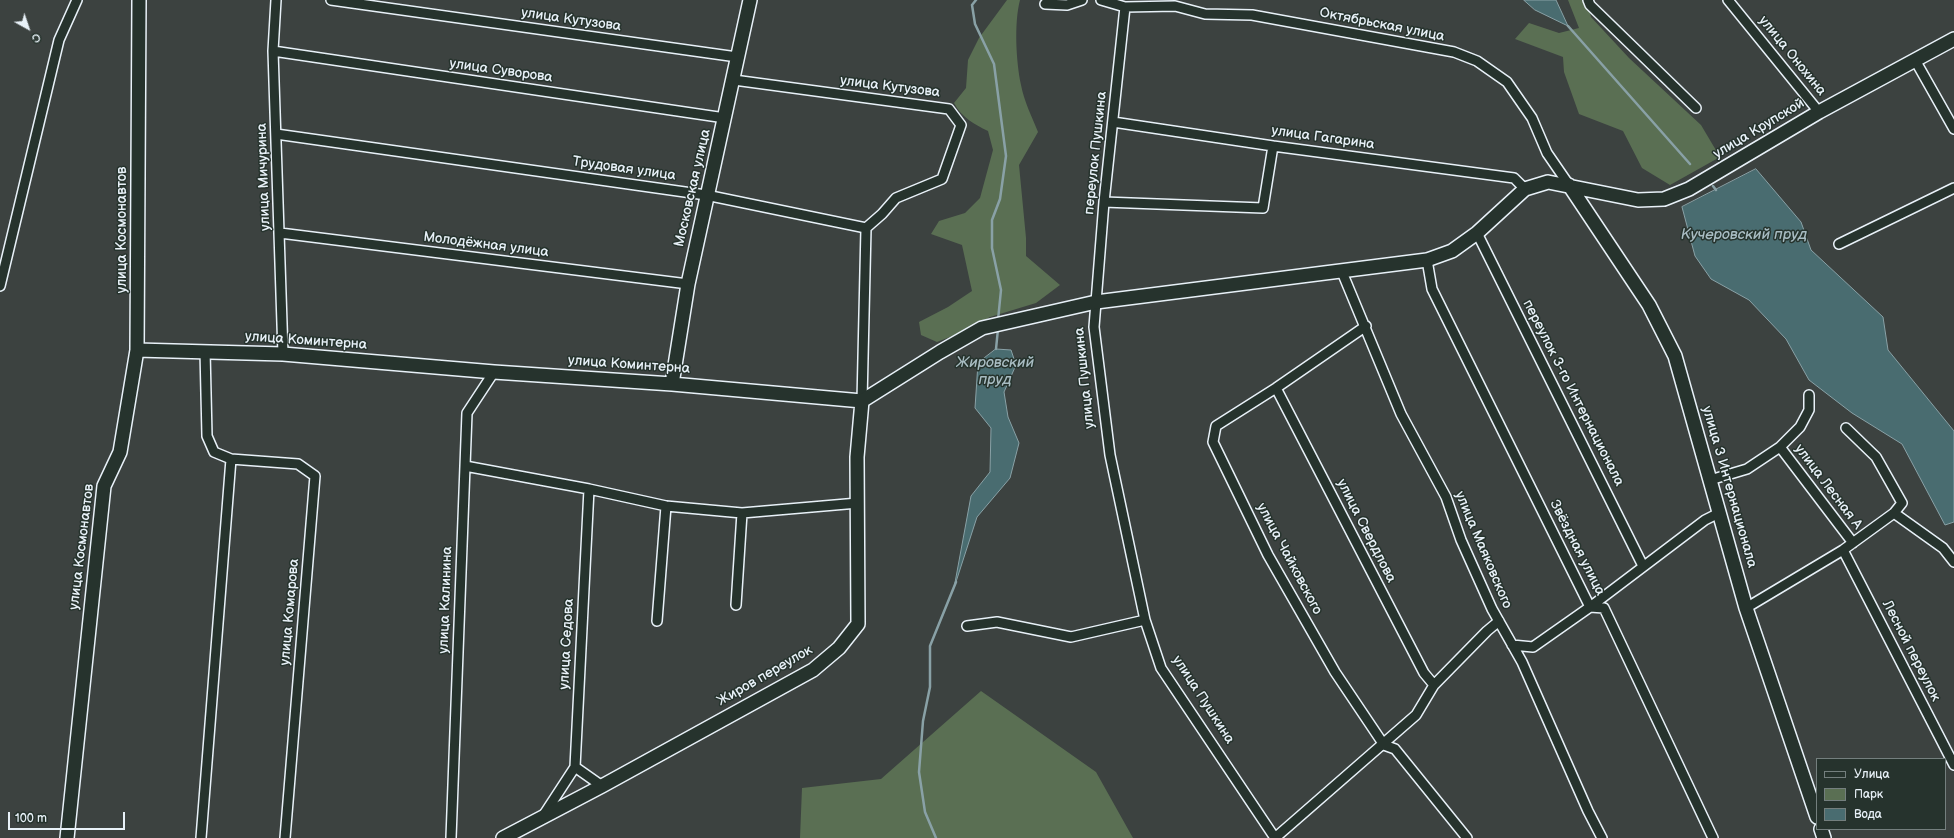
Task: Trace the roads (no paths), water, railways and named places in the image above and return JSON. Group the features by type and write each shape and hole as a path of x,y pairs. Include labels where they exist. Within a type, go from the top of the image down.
{"street":[{"path":"0,286 59,40 77,0"},
{"name":"улица Космонавтов","path":"67,838 104,486 120,452 137,350 138,0"},
{"name":"улица Мичурина","path":"276,0 273,51 283,354"},
{"name":"улица Кутузова","path":"330,0 737,57"},
{"name":"Московская улица","path":"672,384 688,284 706,195 734,80 737,57 750,0"},
{"path":"1045,4 1067,5 1082,0"},
{"name":"Октябрьская улица","path":"1101,0 1125,7 1175,6 1205,14 1252,15 1454,52 1477,61 1507,82 1532,118 1547,153 1569,185"},
{"path":"1588,0 1590,5 1696,108"},
{"name":"улица Онохина","path":"1728,0 1819,112"},
{"name":"переулок Пушкина","path":"1096,302 1104,202 1125,7"},
{"name":"улица Крупской","path":"1569,185 1638,200 1664,199 1689,189 1819,112 1954,39"},
{"name":"улица Суворова","path":"273,51 725,118"},
{"path":"1916,60 1954,129"},
{"name":"улица Кутузова","path":"734,80 948,109 961,125 942,179 896,198 882,214 866,228"},
{"name":"улица Гагарина","path":"1113,122 1273,146 1514,178 1525,189"},
{"name":"Трудовая улица","path":"276,134 706,195 866,228"},
{"path":"1104,202 1263,208 1273,146"},
{"path":"862,401 940,352 982,328 1096,302 1342,272 1427,260 1452,251 1477,232 1525,189 1548,182 1569,185"},
{"name":"улица 3 Интернационала","path":"1569,185 1649,305 1675,356 1746,608 1816,814"},
{"path":"1839,244 1954,188"},
{"path":"862,401 866,228"},
{"name":"переулок 3-го Интернационала","path":"1477,232 1643,566"},
{"name":"Молодёжная улица","path":"280,233 688,284"},
{"name":"Звёздная улица","path":"1427,260 1432,289 1590,607 1604,608 1713,838"},
{"name":"улица Маяковского","path":"1342,272 1366,326 1401,414 1446,497 1461,540 1602,838"},
{"name":"улица Пушкина","path":"1096,302 1094,327 1110,455 1145,620 1161,668 1275,838"},
{"name":"улица Чайковского","path":"1366,326 1276,388 1216,426 1213,442 1268,555 1336,672 1384,745 1395,749 1467,838"},
{"name":"улица Коминтерна","path":"137,350 283,354 494,372 672,384 862,401"},
{"name":"улица Комарова","path":"205,351 207,436 214,452 231,459 298,464 315,476 285,838"},
{"name":"улица Калинина","path":"451,838 467,413 494,372"},
{"name":"улица Свердлова","path":"1276,388 1424,673 1434,685"},
{"path":"1710,480 1746,469 1780,446 1800,427 1810,410 1809,395"},
{"name":"Жиров переулок","path":"503,838 602,786 813,670 840,648 858,624 857,457 862,401"},
{"path":"1746,608 1843,550 1894,513 1902,502 1876,457 1846,428"},
{"name":"улица Лесная А","path":"1780,446 1853,543"},
{"path":"201,838 231,459"},
{"path":"465,466 589,489 666,506 742,513 858,503"},
{"name":"улица Седова","path":"575,767 589,489"},
{"path":"657,621 666,506"},
{"path":"1512,645 1533,647 1590,607 1705,520 1719,512"},
{"path":"736,605 742,513"},
{"path":"1894,513 1943,548 1954,562"},
{"name":"Лесной переулок","path":"1843,550 1954,764"},
{"path":"967,626 997,622 1071,637 1145,620"},
{"path":"1275,838 1384,745 1416,715 1434,685 1486,631 1499,621"},
{"path":"542,817 575,767 602,786"}],"water":[{"path":"1524,0 1556,0 1568,26 1535,10"},
{"name":"Кучеровский пруд","path":"1756,169 1801,222 1811,250 1883,317 1888,350 1954,431 1954,522 1945,525 1902,444 1852,413 1809,380 1786,339 1749,300 1711,279 1695,256 1682,207"},
{"name":"Жировский пруд","path":"996,349 1011,350 1016,365 1004,392 1008,417 1019,443 1010,478 977,517 954,588 971,496 990,472 991,428 975,408 978,363"}],"waterway":[{"path":"976,0 972,5 975,24 994,64 1006,156 1000,199 992,220 992,248 1001,290 998,320"},
{"path":"1568,26 1690,164"},
{"path":"1713,186 1716,190"},
{"path":"996,349 998,329"},
{"path":"936,838 925,812 919,772 923,721 930,687 930,646 956,582"}]}
